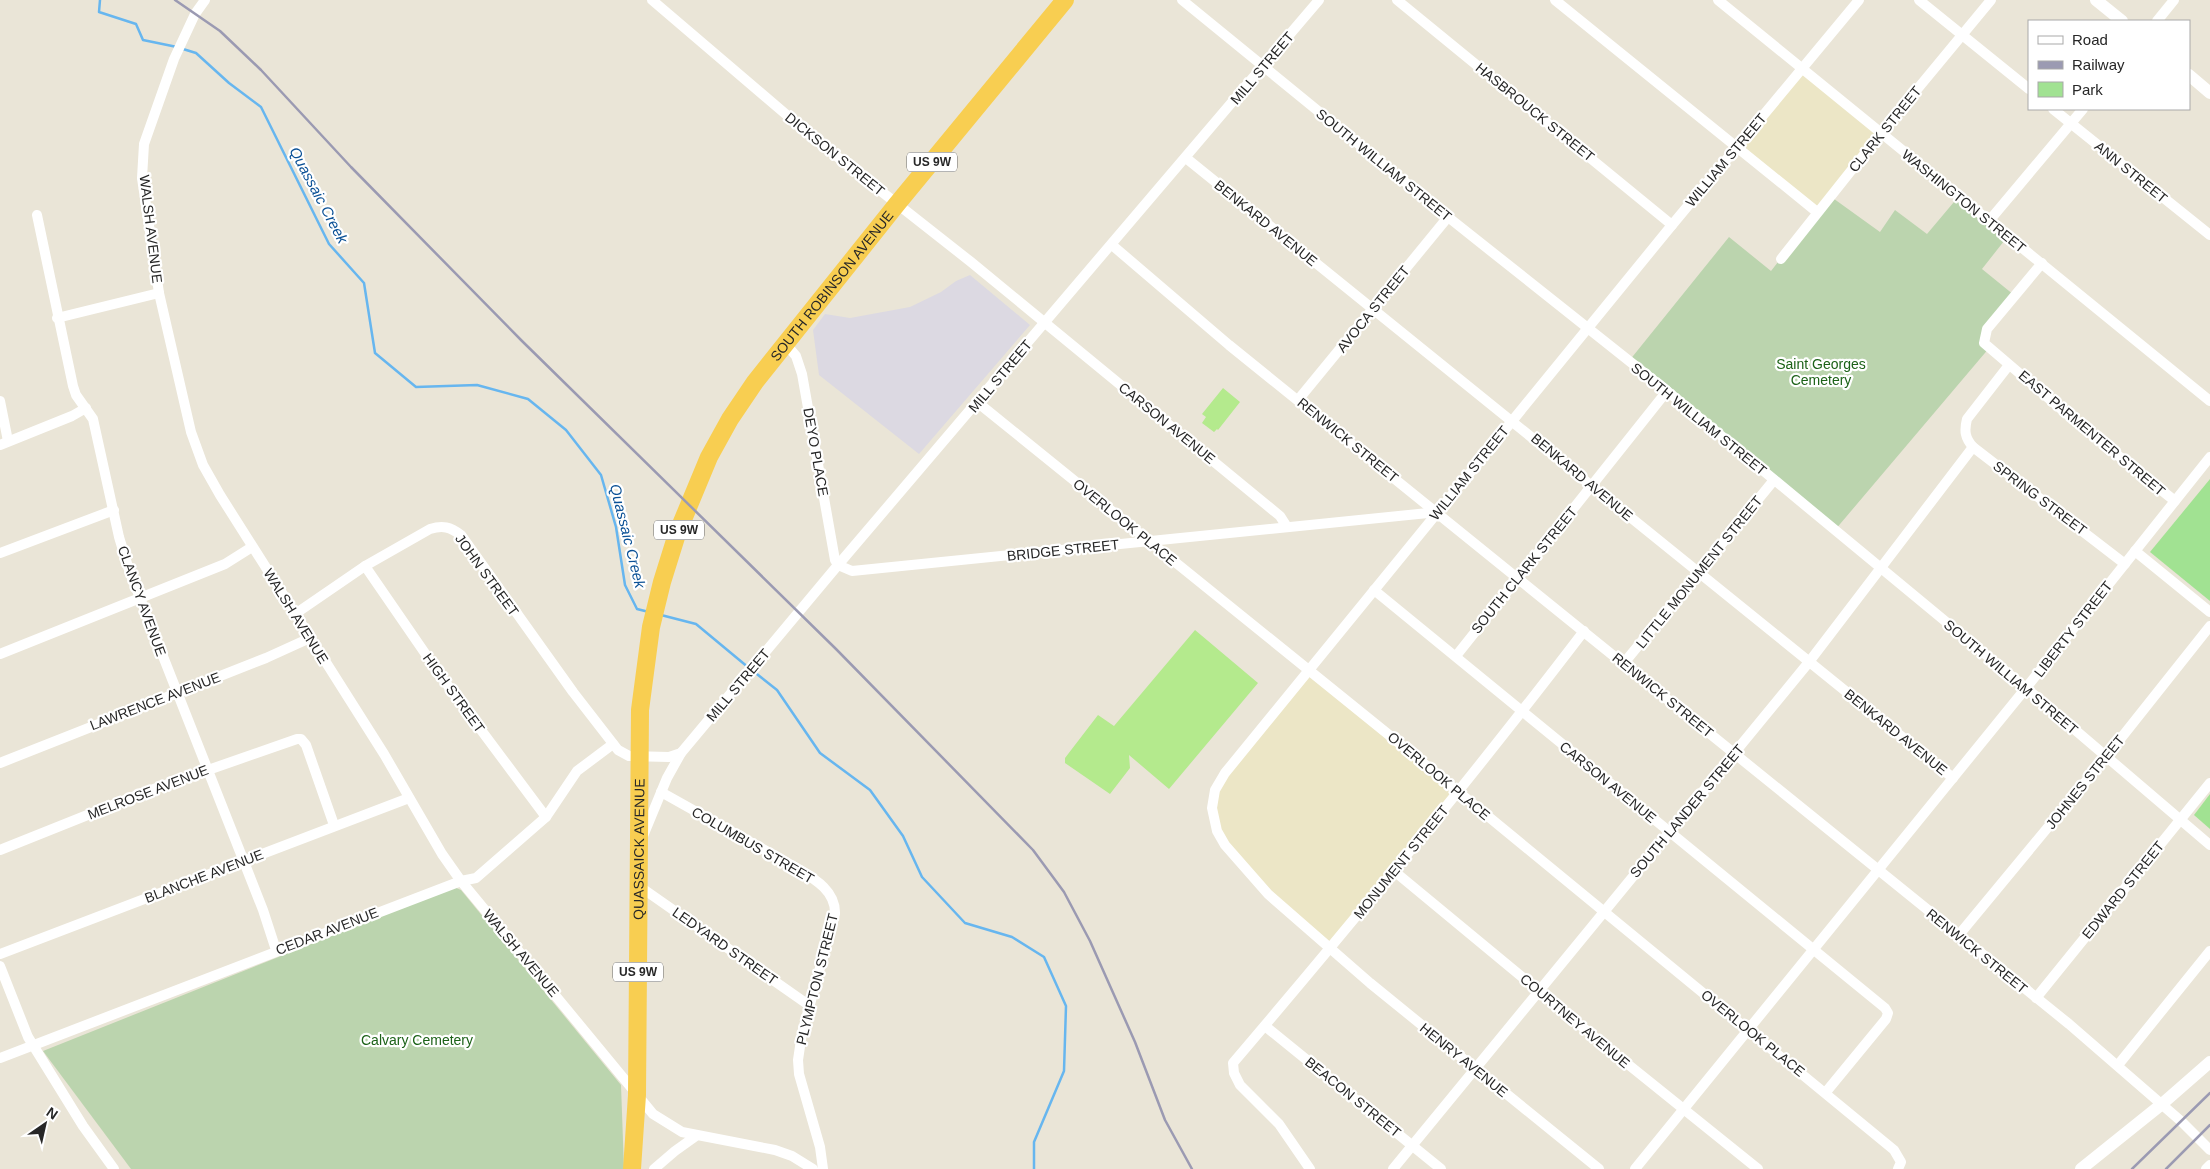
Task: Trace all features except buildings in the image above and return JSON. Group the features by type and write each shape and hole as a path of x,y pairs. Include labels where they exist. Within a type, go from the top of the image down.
{"highway":[{"name":"SOUTH ROBINSON AVENUE","path":"656,605 677,534 709,457 742,400 897,204 1065,0"},
{"name":"QUASSAICK AVENUE","path":"632,1169 636,1095 639,886 638,756 640,710 647,650 656,605"},
{"name":"QUASSAICK AVENUE","path":"636,1095 641,1125 643,1169"}],"street":[{"name":"WALSH AVENUE","path":"205,0 182,39 174,59 144,146 142,178 159,294 191,432 200,456 220,495 384,754 442,854 461,881 636,1095 662,1121 682,1132 775,1150 792,1156 814,1169"},
{"name":"DICKSON STREET","path":"652,0 805,130 1045,323"},
{"name":"SOUTH WILLIAM STREET","path":"1182,0 1448,217 1667,391 2026,688 2210,845"},
{"name":"MILL STREET","path":"681,753 838,565 1319,0"},
{"name":"HASBROUCK STREET","path":"1397,0 1672,225"},
{"path":"1555,0 1818,212"},
{"name":"WASHINGTON STREET","path":"1718,0 2210,401"},
{"name":"WILLIAM STREET","path":"1331,949 1291,916 1224,845 1212,817 1215,790 1225,773 1374,590 1672,225 1859,0"},
{"path":"1919,0 2028,88"},
{"name":"CLARK STREET","path":"1781,259 1881,133 1991,0"},
{"path":"2096,0 2121,20"},
{"path":"2158,20 2174,0"},
{"path":"2190,76 2210,92"},
{"name":"ANN STREET","path":"2054,110 2210,235"},
{"path":"1989,221 2082,110"},
{"name":"BENKARD AVENUE","path":"1186,158 1513,420 1953,778"},
{"name":"CLANCY AVENUE","path":"37,215 73,386 76,395 94,419 121,545 140,599 276,950"},
{"name":"AVOCA STREET","path":"1298,400 1448,217"},
{"name":"RENWICK STREET","path":"1112,245 1169,295 1519,577 2118,1065 2210,1150"},
{"name":"EAST PARMENTER STREET","path":"2042,263 1987,329 1984,343 2174,501"},
{"path":"58,318 159,294"},
{"name":"CARSON AVENUE","path":"1045,323 1280,516 1287,526"},
{"name":"DEYO PLACE","path":"786,343 796,356 802,374 824,502 838,565"},
{"path":"1973,447 1966,439 1965,427 1967,419 2009,365"},
{"name":"SOUTH CLARK STREET","path":"1456,656 1667,391"},
{"path":"0,401 4,443 72,416 86,408"},
{"name":"OVERLOOK PLACE","path":"977,402 1826,1092 1898,1155 1900,1162 1898,1169"},
{"name":"SPRING STREET","path":"1973,447 2125,564"},
{"name":"SOUTH LANDER STREET","path":"1393,1169 1809,662 1973,447"},
{"name":"LIBERTY STREET","path":"1635,1169 2026,688 2210,457"},
{"name":"LITTLE MONUMENT STREET","path":"1624,663 1774,480"},
{"path":"0,553 114,510"},
{"name":"BRIDGE STREET","path":"838,565 852,571 1438,512"},
{"name":"JOHN STREET","path":"295,614 365,566 430,529 440,526 452,528 461,536 613,744 623,754 638,756"},
{"path":"0,654 226,564 252,547"},
{"path":"2135,551 2210,612"},
{"name":"HIGH STREET","path":"365,566 440,675 546,817"},
{"name":"CARSON AVENUE","path":"1374,590 1885,1008 1888,1013 1886,1019 1826,1092"},
{"name":"JOHNES STREET","path":"1958,936 2106,757 2210,626"},
{"name":"MONUMENT STREET","path":"1310,1169 1279,1124 1240,1085 1232,1066 1331,949 1522,712 1584,631"},
{"name":"LAWRENCE AVENUE","path":"0,763 266,658 310,638"},
{"name":"MELROSE AVENUE","path":"0,850 207,769 297,739 301,739 306,745 334,825"},
{"name":"CEDAR AVENUE","path":"0,1058 276,950 461,881 476,878 546,817 577,771 613,744"},
{"path":"638,756 669,757 681,753"},
{"path":"638,848 661,792 681,753"},
{"name":"EDWARD STREET","path":"2036,998 2210,783"},
{"name":"COLUMBUS STREET","path":"661,792 801,871 826,889 836,906"},
{"name":"BLANCHE AVENUE","path":"0,954 408,798"},
{"name":"COURTNEY AVENUE","path":"1394,871 1758,1169"},
{"name":"LEDYARD STREET","path":"639,886 810,1006"},
{"name":"PLYMPTON STREET","path":"823,1169 816,1132 799,1074 798,1060 802,1033 836,906"},
{"name":"HENRY AVENUE","path":"1331,949 1599,1169"},
{"path":"2118,1065 2210,952"},
{"path":"0,966 32,1045 82,1126 114,1169"},
{"name":"BEACON STREET","path":"1265,1026 1441,1169"},
{"path":"2081,1169 2162,1104 2210,1062"},
{"path":"654,1169 675,1150 696,1136"},
{"path":"2206,1169 2210,1165"}],"shaded area":[{"path":"1802,69 1881,133 1817,212 1738,147"},
{"path":"970,275 1030,325 919,454 819,375 813,330 825,314 850,318 910,307"},
{"path":"1309,670 1458,792 1331,949 1225,845 1212,817 1225,773"}],"green space":[{"name":"Saint Georges Cemetery","path":"1830,196 1880,232 1895,210 1927,234 1959,196 2008,236 1982,269 2014,295 1987,329 1990,347 1835,530 1629,361 1729,237 1771,271"},
{"path":"1223,388 1240,402 1218,430 1214,432 1202,423 1206,417 1202,414"},
{"path":"2210,479 2210,601 2150,552"},
{"path":"1195,630 1258,683 1169,789 1129,755 1130,768 1110,794 1065,763 1065,758 1098,715 1114,726"},
{"path":"2210,794 2210,829 2194,815"},
{"name":"Calvary Cemetery","path":"454,887 461,890 621,1085 624,1169 131,1169 43,1051"}],"waterway":[{"name":"Quassaic Creek","path":"100,0 99,12 136,24 143,40 177,47"},
{"name":"Quassaic Creek","path":"183,49 196,53 229,83 261,107 329,244 364,283 375,353 416,387 477,385 528,399 566,430 601,475 616,527 625,585 637,609 649,612"},
{"name":"Quassaic Creek","path":"661,615 696,624 749,668"},
{"name":"Quassaic Creek","path":"753,671 777,690 820,753 870,790 903,836 922,877 965,923 1012,937 1044,957 1066,1006 1064,1071 1034,1142 1034,1169"}],"railway":[{"path":"175,0 220,31 261,70 351,167 522,341 836,649 1033,850 1064,892 1090,941 1135,1042 1165,1120 1192,1169"},
{"path":"2132,1169 2210,1093"},
{"path":"2166,1169 2210,1125"}]}
